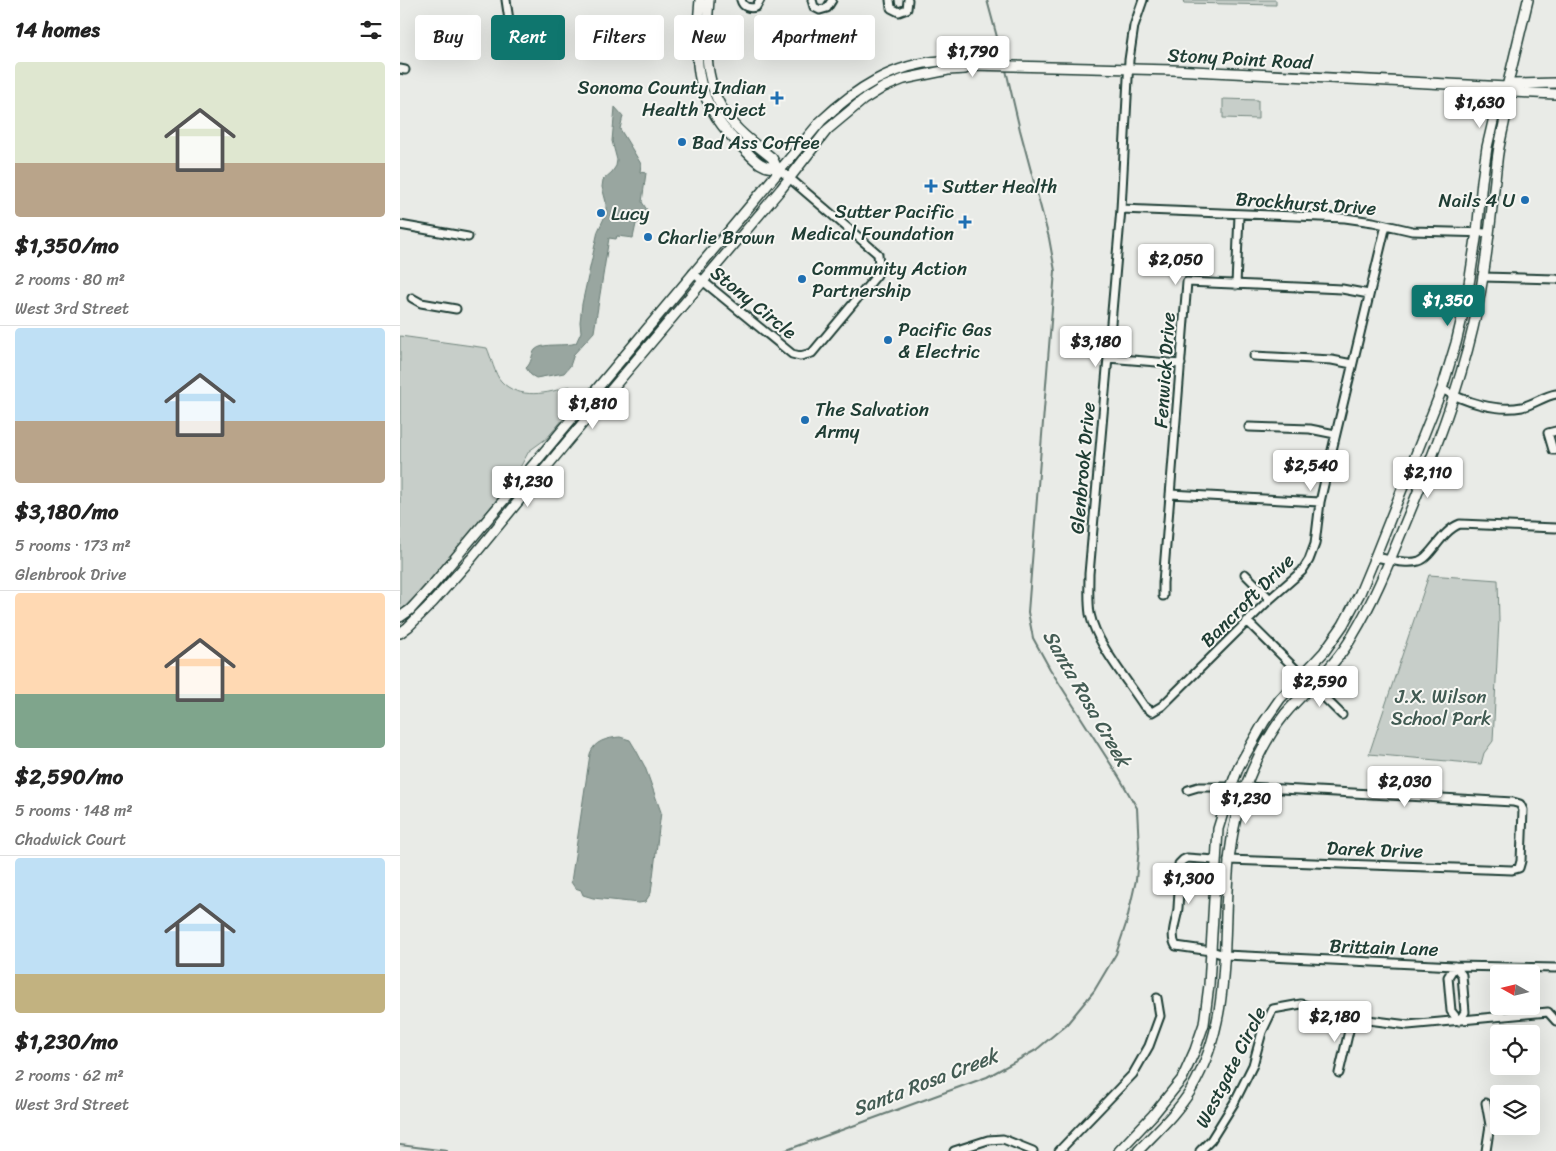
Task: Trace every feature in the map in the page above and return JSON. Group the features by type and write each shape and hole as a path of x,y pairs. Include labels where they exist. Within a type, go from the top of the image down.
{"main road":[{"path":"700,0 696,44 697,60 706,100 717,121 742,148 764,166 778,169"},
{"path":"709,0 706,60 715,96 734,125 772,158 778,169"},
{"path":"1119,1151 1171,1094 1188,1067 1204,1024 1208,1001 1218,829 1239,766 1264,722 1280,699 1324,652 1343,625 1360,593 1442,389 1467,297 1487,147 1498,100 1507,87 1528,0"},
{"name":"Stony Point Road","path":"400,617 410,610 431,587 778,169 821,120 840,102 872,81 903,68 923,62 965,61 971,65"},
{"name":"Stony Point Road","path":"400,632 408,627 433,602 471,559 827,130 863,100 884,87 904,79 941,71 965,69 971,65 988,64 1173,70 1507,87 1514,84 1556,83"},
{"path":"1138,1151 1181,1104 1189,1092 1203,1066 1220,1011 1225,956 1228,860 1234,825 1246,787 1261,751 1286,714 1334,662 1352,639 1378,589 1435,450 1454,396 1474,324 1489,233 1498,152 1509,101 1507,87"},
{"name":"Stony Point Road","path":"1507,87 1514,92 1556,94"}],"street":[{"path":"506,0 508,15"},
{"path":"740,0 743,5 749,8 756,7 760,0"},
{"path":"812,0 814,7 820,10 830,6 832,0"},
{"path":"890,0 891,8 898,12 907,9 908,0"},
{"name":"Glenbrook Drive","path":"1143,0 1134,26 1129,70 1121,210 1088,600 1093,622 1104,645 1144,706 1152,712"},
{"name":"Stony Circle","path":"693,273 792,354 800,356 812,353 877,274 879,265 878,254 778,169"},
{"name":"Brockhurst Drive","path":"1121,210 1345,218 1423,232 1489,233"},
{"path":"1236,285 1239,215"},
{"path":"400,225 468,237"},
{"name":"Bancroft Drive","path":"1152,712 1162,706 1247,621 1302,571 1309,560 1315,544 1320,502 1335,434 1386,225"},
{"path":"1482,277 1556,279"},
{"name":"Fenwick Drive","path":"1163,596 1162,582 1187,282 1342,289 1369,294"},
{"path":"412,298 420,303 456,308"},
{"path":"1254,356 1332,360 1352,364"},
{"path":"1108,358 1181,364"},
{"path":"1442,389 1454,396 1494,407 1515,408 1556,394"},
{"path":"1249,427 1310,429 1335,434"},
{"path":"1556,431 1548,433 1553,450 1556,450"},
{"path":"1170,494 1320,502"},
{"path":"1375,557 1419,562 1425,558 1446,532 1460,524 1556,528"},
{"path":"1245,574 1270,599"},
{"path":"1247,621 1342,715"},
{"path":"1188,790 1198,786 1246,787"},
{"name":"Darek Drive","path":"1228,860 1512,870 1519,868 1523,810 1520,804 1514,802 1246,787"},
{"name":"Brittain Lane","path":"1215,860 1187,858 1179,864 1178,910 1173,936 1173,942 1176,946 1211,951 1225,956 1455,966 1556,968"},
{"path":"1455,966 1462,975 1465,1012 1459,1021 1450,1011 1448,977 1455,966"},
{"path":"1059,1151 1133,1074 1150,1046 1160,1016 1157,998"},
{"name":"Westgate Circle","path":"1200,1151 1211,1140 1234,1103 1254,1065 1262,1032 1273,1009 1301,1004 1352,1018 1408,1025 1548,1012 1556,1021"},
{"path":"1339,1072 1352,1018"},
{"path":"1486,1103 1490,1125 1486,1151"},
{"path":"954,1151 988,1140 1003,1139 1033,1151"}],"green space":[{"path":"1184,0 1276,0 1276,5 1183,3"},
{"path":"1223,99 1258,100 1258,119 1223,118"},
{"path":"400,336 487,348 497,375 508,387 516,391 534,394 569,386 581,398 547,438 529,451 510,484 415,597 400,611"},
{"name":"J.X. Wilson School Park","path":"1429,575 1498,580 1499,620 1493,741 1484,753 1481,764 1369,754"}],"shaded area":[{"path":"615,107 623,116 620,129 641,164 640,172 646,173 642,202 647,210 646,218 636,224 633,238 617,236 616,239 609,238 594,332 574,354 570,366 564,373 536,378 526,368 535,350 548,345 576,343 581,332 582,304 598,231 606,214 606,202 602,187 603,180 612,172 617,160 612,141"},
{"path":"620,737 630,740 636,750 645,767 661,812 651,893 645,902 639,903 593,898 583,895 581,890 575,888 571,882 590,754 598,743 610,738"}],"waterway":[{"name":"Santa Rosa Creek","path":"987,0 1004,63"},
{"name":"Santa Rosa Creek","path":"784,1151 987,1077 1036,1050 1067,1024 1094,991 1116,954 1126,924 1136,880 1139,848 1137,808 1050,669 1033,638 1028,612 1055,271 1049,238 1006,70"},
{"path":"400,1145 447,1151"}],"place":[{"name":"Sonoma County Indian Health Project","path":"777,98"},
{"name":"Bad Ass Coffee","path":"682,142"},
{"name":"Sutter Health","path":"931,186"},
{"name":"Nails 4 U","path":"1525,200"},
{"name":"Lucy","path":"601,213"},
{"name":"Sutter Pacific Medical Foundation","path":"965,222"},
{"name":"Charlie Brown","path":"648,237"},
{"name":"Community Action Partnership","path":"802,279"},
{"name":"Pacific Gas & Electric","path":"888,340"},
{"name":"The Salvation Army","path":"805,420"}]}
